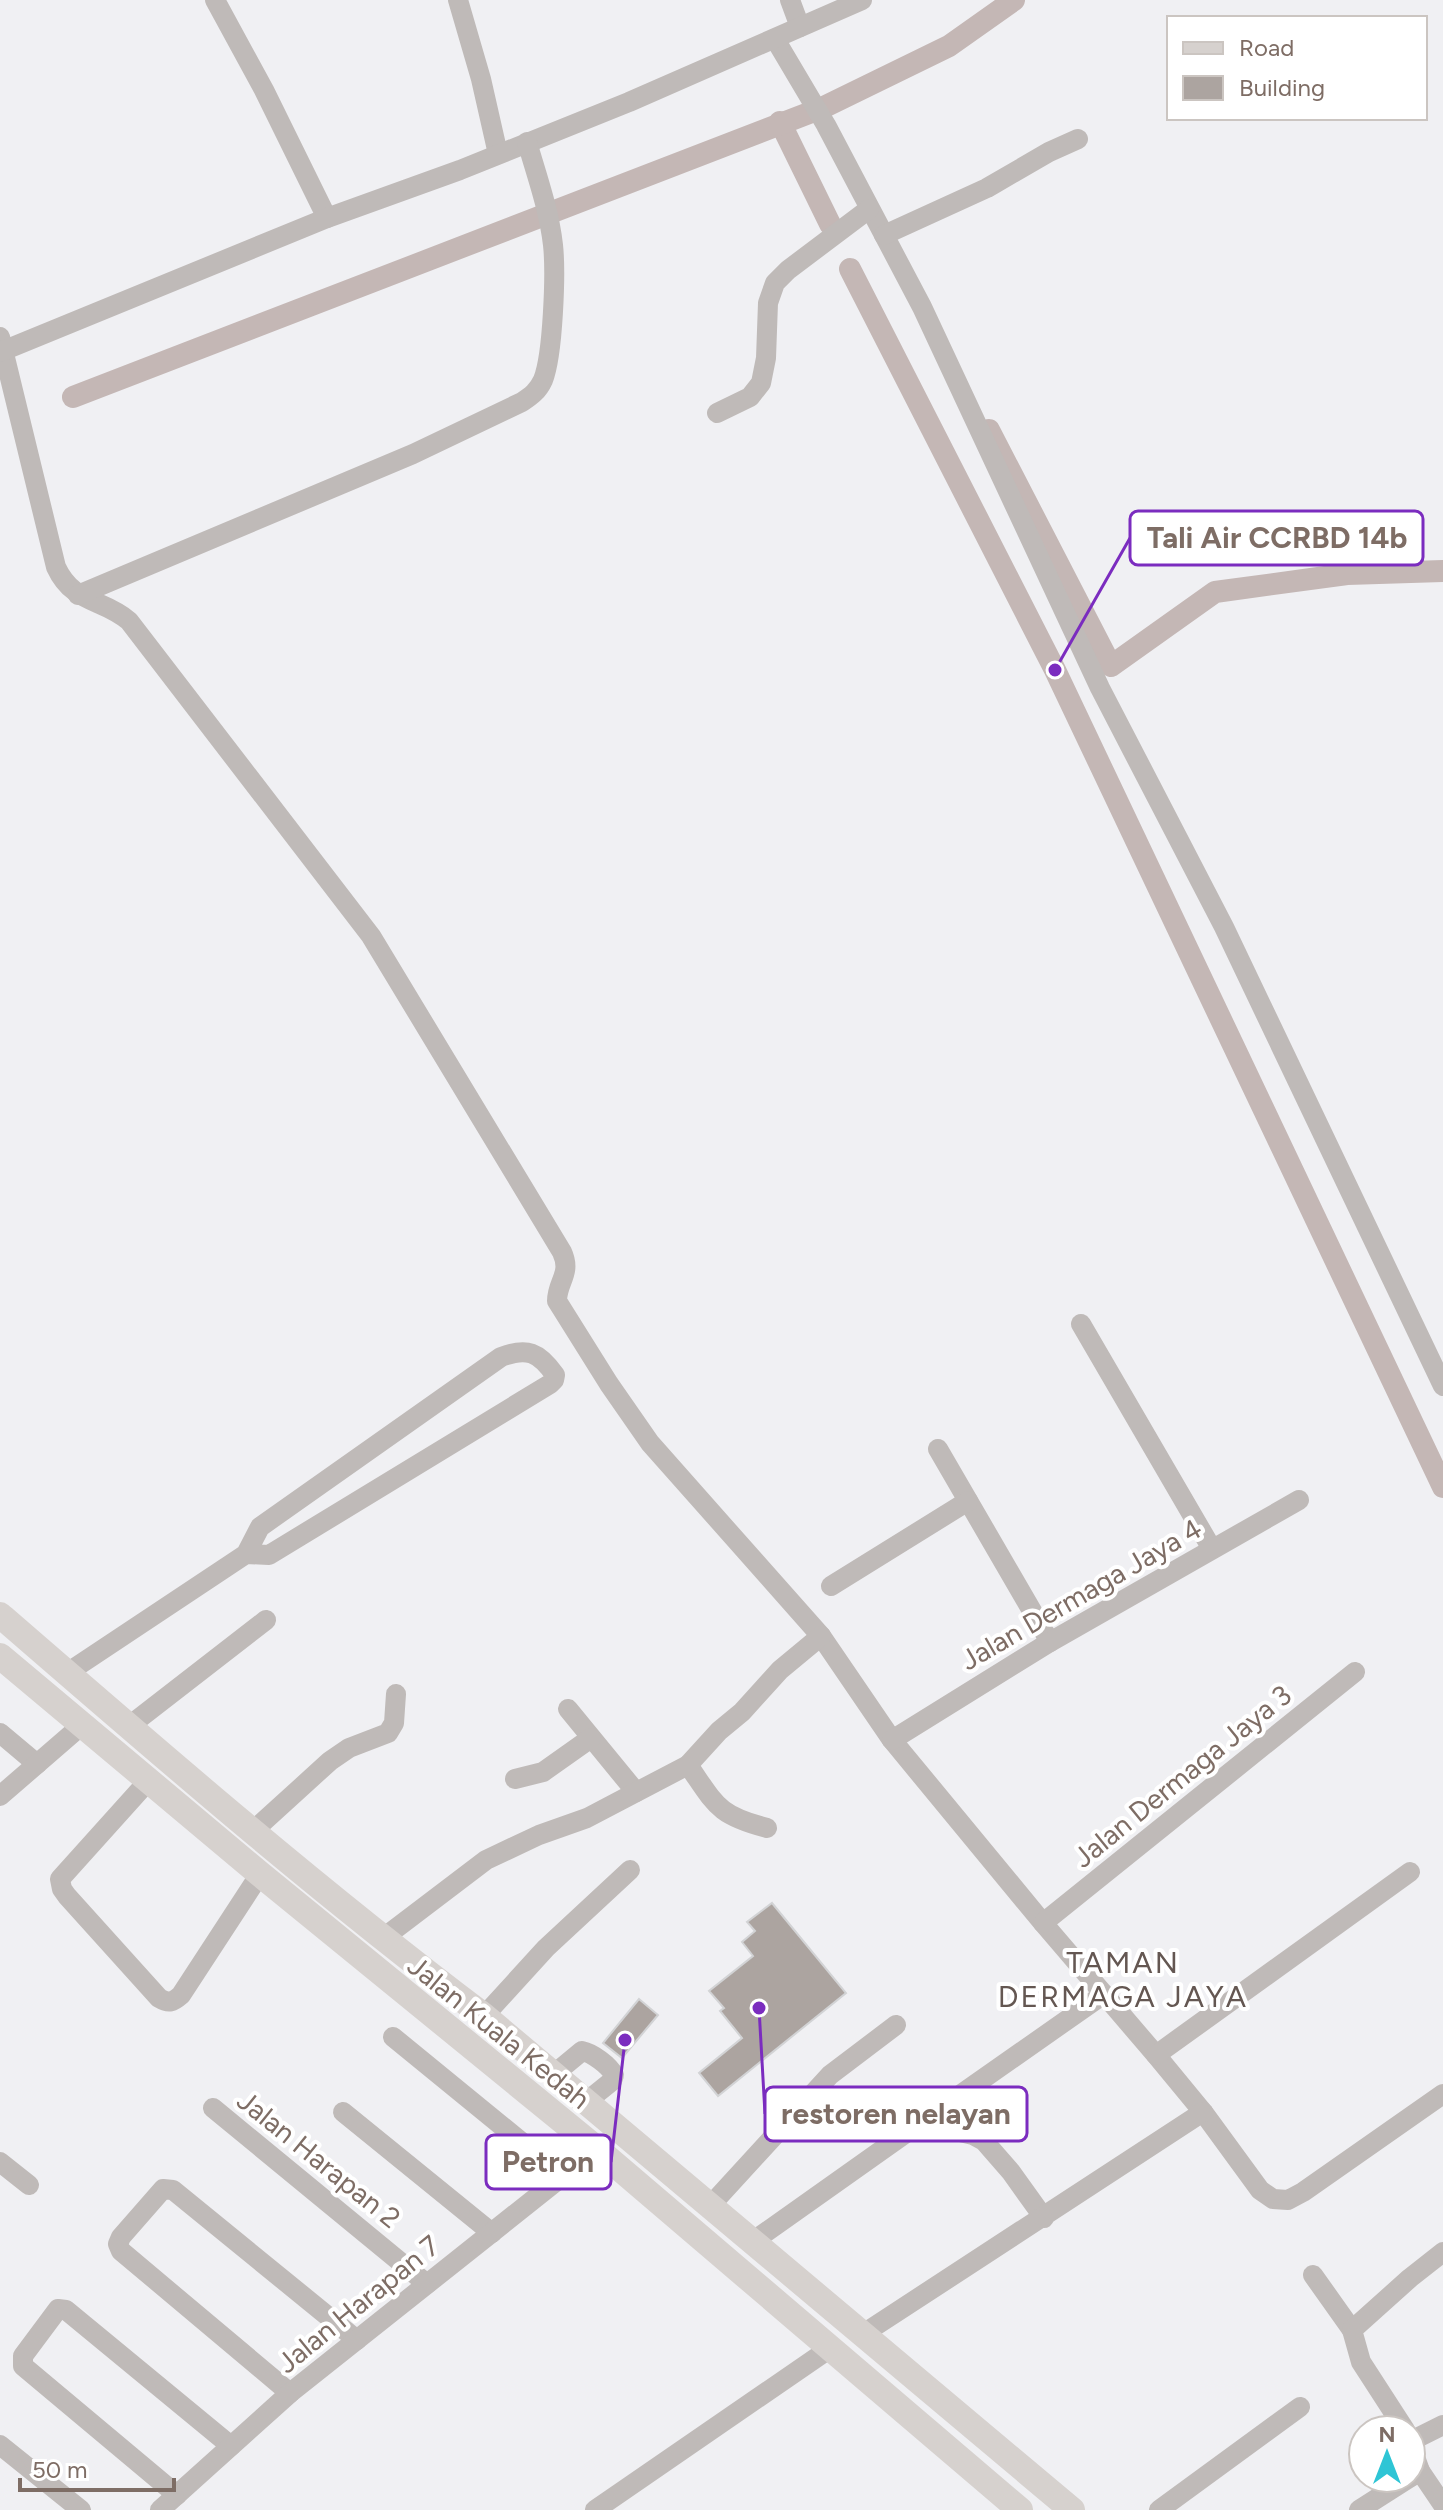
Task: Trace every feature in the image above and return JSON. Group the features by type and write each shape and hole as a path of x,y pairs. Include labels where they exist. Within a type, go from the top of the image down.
{"main road":[{"name":"Jalan Kuala Kedah","path":"0,1615 128,1727 382,1939 484,2016 1072,2510"},
{"name":"Jalan Kuala Kedah","path":"0,1656 260,1874 597,2149 1020,2510"},
{"path":"483,2055 475,2037 484,2016"}],"street":[{"path":"215,0 264,90 327,218"},
{"path":"458,0 481,79 498,154"},
{"path":"790,0 800,27"},
{"path":"862,0 498,154 1,346 56,567 63,581 78,595 112,609 129,621 371,936 562,1252 566,1266 556,1296 560,1310 650,1443 821,1636 892,1740 1203,2112 1260,2190 1273,2199 1288,2200 1443,2094"},
{"path":"775,39 826,125 922,307 1100,688 1224,927 1443,1386"},
{"path":"884,235 987,188 1078,139"},
{"path":"78,595 413,454 522,402 534,393 544,377 554,292 553,243 527,142"},
{"path":"717,413 750,397 761,383 766,358 768,303 775,283 869,209"},
{"path":"1081,1324 1212,1549"},
{"path":"67,1673 246,1554 260,1527 501,1357 516,1351 529,1351 547,1363 555,1375 550,1384 269,1555 246,1554"},
{"path":"938,1449 1050,1642"},
{"name":"Jalan Dermaga Jaya 4","path":"892,1740 1050,1642 1299,1500"},
{"path":"831,1586 968,1501"},
{"path":"128,1727 266,1620"},
{"path":"382,1939 486,1860 539,1835 587,1818 688,1765 780,1670 821,1636"},
{"name":"Jalan Dermaga Jaya 3","path":"1043,1923 1355,1672"},
{"path":"253,1831 330,1761 349,1748 388,1733 393,1726 396,1694"},
{"path":"568,1709 636,1792"},
{"path":"0,1796 82,1725"},
{"path":"0,1733 37,1764"},
{"path":"515,1779 543,1772 591,1738"},
{"path":"688,1765 726,1814 767,1828"},
{"path":"149,1780 60,1879 67,1896 159,1998 167,2002 181,1995 260,1874"},
{"path":"484,2016 546,1948 630,1870"},
{"path":"1156,2055 1410,1872"},
{"path":"752,2242 1104,1994"},
{"path":"710,2206 830,2075 896,2025"},
{"path":"393,2037 563,2176"},
{"path":"553,2075 582,2051 611,2070 614,2075 612,2081 586,2102"},
{"name":"Jalan Harapan 2","path":"213,2108 427,2284"},
{"path":"343,2112 492,2233"},
{"path":"863,2334 1203,2112"},
{"path":"913,2128 956,2131 984,2141 1044,2218"},
{"name":"Jalan Harapan 7","path":"160,2510 290,2393 597,2149"},
{"path":"0,2162 29,2185"},
{"path":"290,2393 121,2251 118,2244 121,2237 163,2189 171,2188 357,2340"},
{"path":"1352,2330 1443,2252"},
{"path":"1313,2275 1352,2330 1361,2362 1395,2414"},
{"path":"177,2495 25,2369 23,2356 58,2309 62,2308 231,2446"},
{"path":"595,2510 829,2349"},
{"path":"1159,2510 1300,2407"},
{"path":"0,2445 81,2510"},
{"path":"1427,2489 1443,2505"},
{"path":"1359,2510 1384,2494"}],"building":[{"path":"772,1903 846,1993 718,2096 699,2073 742,2038 720,2011 724,2008 709,1991 753,1956 742,1942 755,1931 747,1922"},
{"path":"639,1999 658,2015 622,2058 603,2043"}],"waterway":[{"path":"73,397 822,108 949,46 1014,0"},
{"path":"780,122 830,224"},
{"path":"850,269 1055,670 1443,1487"},
{"path":"989,430 1111,666 1215,592 1347,574 1443,571"}],"place":[{"name":"Tali Air CCRBD 14b","path":"1055,670"},
{"name":"restoren nelayan","path":"759,2008"},
{"name":"Petron","path":"625,2040"}],"district":[{"name":"TAMAN DERMAGA JAYA","path":"1123,1979"}]}
